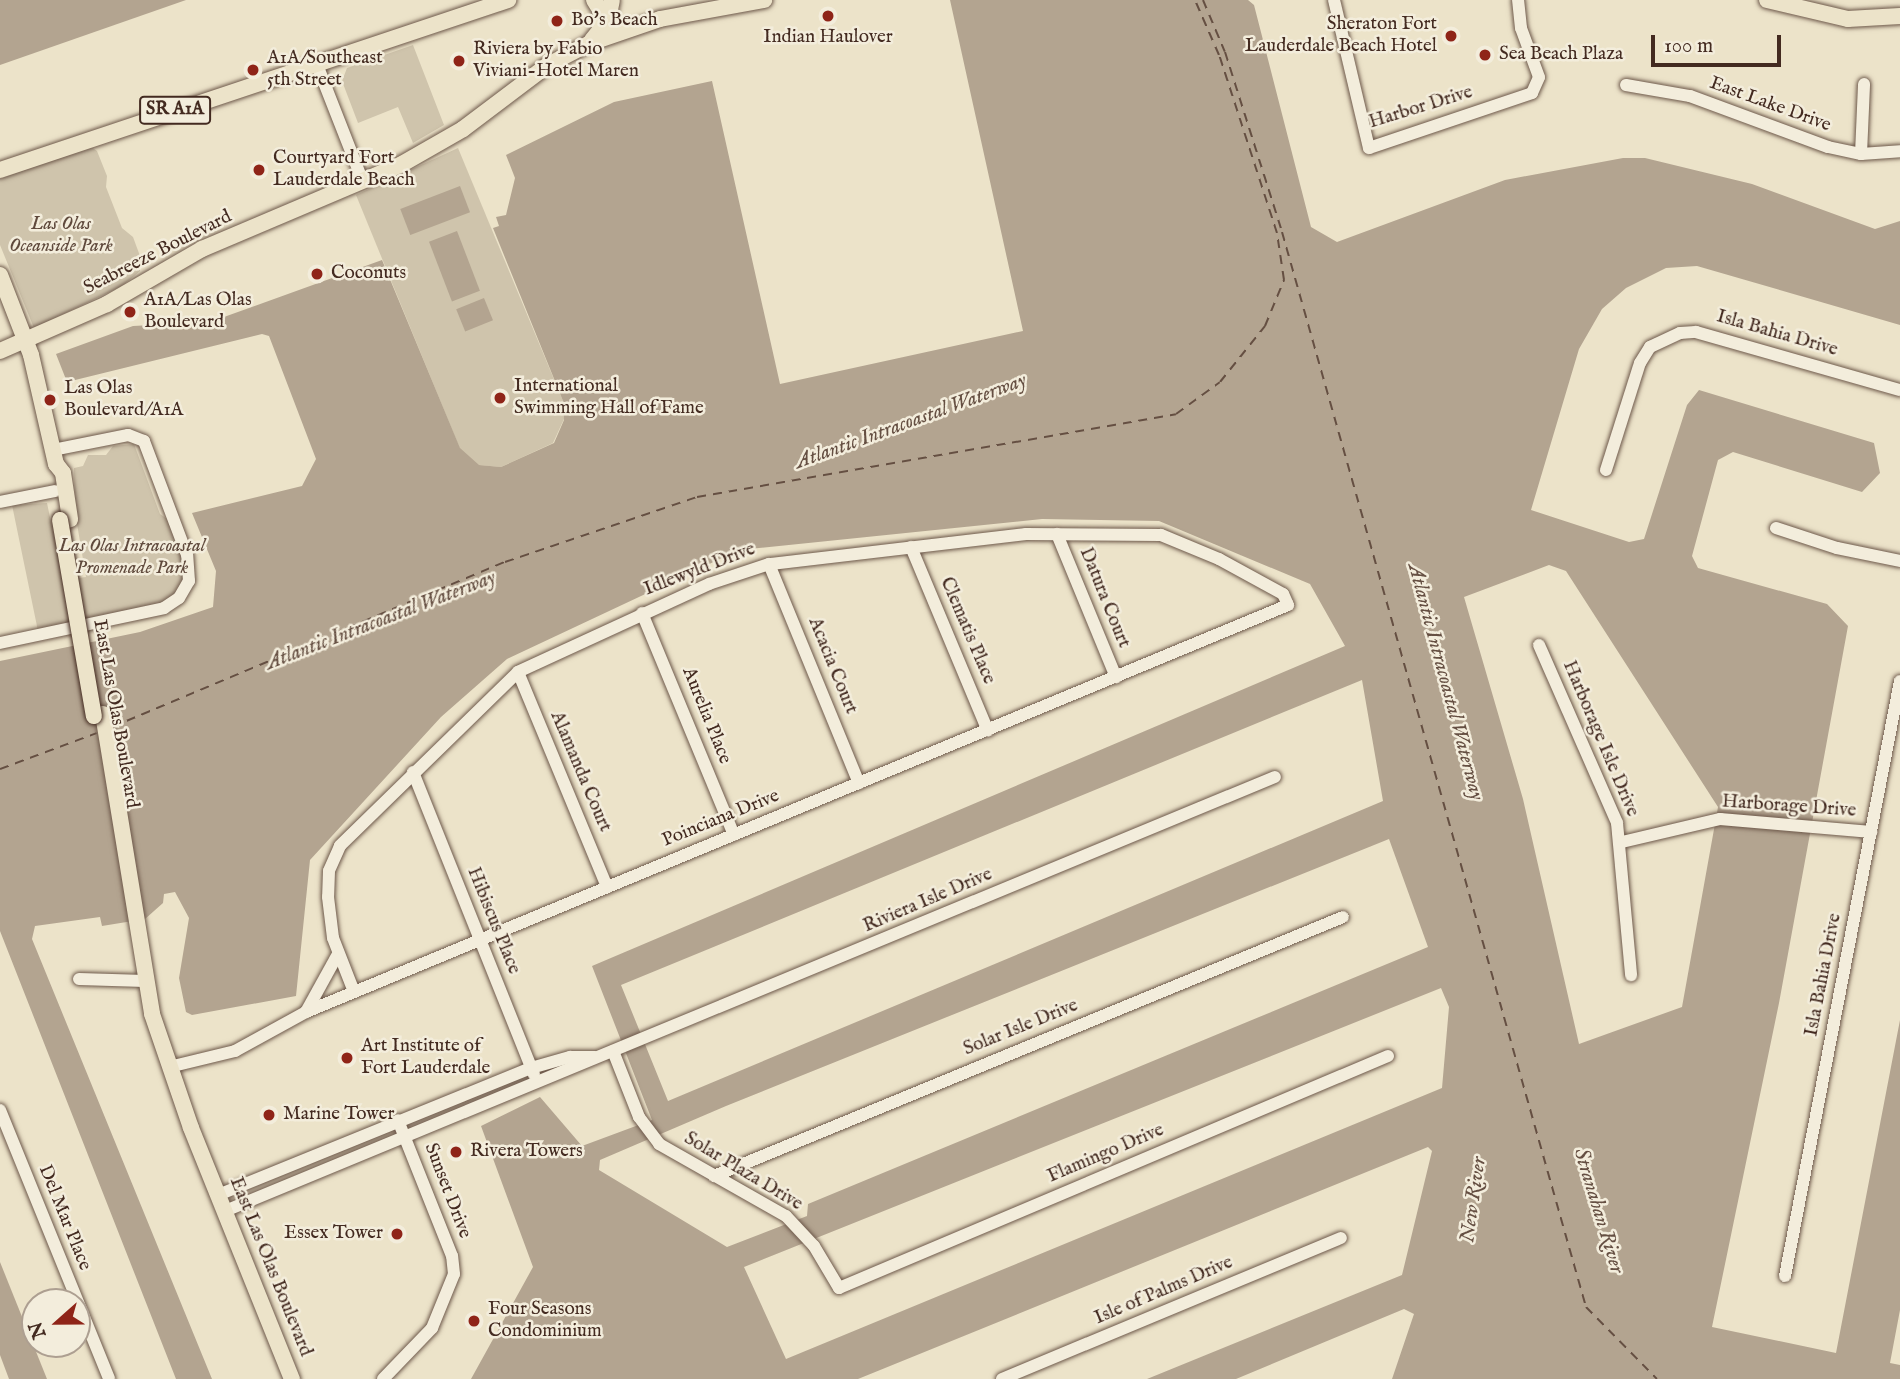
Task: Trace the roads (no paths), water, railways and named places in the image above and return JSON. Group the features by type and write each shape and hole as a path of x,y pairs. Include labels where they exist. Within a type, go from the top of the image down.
{"main road":[{"name":"SR A1A","path":"0,170 316,62 508,0"},
{"path":"594,0 602,13 594,38"},
{"path":"594,38 608,20 612,0"},
{"name":"Seabreeze Boulevard","path":"0,351 107,304 202,249 363,182 436,146 548,65 594,38 660,19 764,0"},
{"path":"1768,0 1848,19 1900,16"},
{"name":"East Las Olas Boulevard","path":"0,275 25,341 55,457 63,473 65,519 144,976 169,1067 292,1379"},
{"name":"East Las Olas Boulevard","path":"55,457 52,475 65,519"}],"street":[{"name":"Harbor Drive","path":"1334,0 1369,148 1532,93 1539,77 1521,28 1518,0"},
{"path":"316,62 363,182"},
{"path":"1861,154 1864,84"},
{"name":"East Lake Drive","path":"1626,85 1690,96 1861,154 1900,151"},
{"name":"Isla Bahia Drive","path":"1606,470 1640,363 1650,347 1680,334 1696,332 1900,390"},
{"path":"0,643 164,608 179,598 189,581 187,555 144,441 124,435 55,457"},
{"path":"0,502 55,491"},
{"path":"1776,528 1838,548 1900,561"},
{"name":"Idlewyld Drive","path":"354,992 338,954 330,911 329,871 340,846 518,672 709,584 769,564 911,547 1057,534 1161,535 1272,588 1288,605"},
{"name":"Datura Court","path":"1057,534 1116,677"},
{"name":"Clematis Place","path":"911,547 988,731"},
{"name":"Acacia Court","path":"769,564 859,783"},
{"name":"Poinciana Drive","path":"169,1067 235,1051 306,1012 1288,605"},
{"name":"Aurelia Place","path":"642,613 734,835"},
{"name":"Harborage Isle Drive","path":"1539,645 1622,842 1631,975"},
{"name":"Alamanda Court","path":"518,672 607,887"},
{"name":"Isla Bahia Drive","path":"1785,1276 1900,681"},
{"name":"Hibiscus Place","path":"413,772 537,1085"},
{"name":"Riviera Isle Drive","path":"225,1211 407,1140 537,1085 595,1057 649,1038 1275,777"},
{"name":"Harborage Drive","path":"1622,842 1700,822 1768,821 1871,832"},
{"name":"Solar Isle Drive","path":"715,1175 1343,917"},
{"path":"306,1012 338,954"},
{"path":"79,979 144,976"},
{"name":"Solar Plaza Drive","path":"617,1050 639,1117 659,1144 786,1216 814,1246 839,1287"},
{"name":"Flamingo Drive","path":"839,1287 1388,1056"},
{"name":"Riviera Isle Drive","path":"218,1195 531,1068 570,1057 595,1057"},
{"name":"Del Mar Place","path":"0,1110 109,1379"},
{"name":"Sunset Drive","path":"383,1379 432,1328 454,1274 452,1256 398,1120"},
{"name":"Isle of Palms Drive","path":"1002,1379 1341,1238"}],"water":[{"path":"0,0 186,0 0,65"},
{"path":"950,0 1248,0 1254,5 1311,227 1337,242 1505,180 1623,158 1645,158 1752,184 1875,229 1900,221 1900,325 1697,266 1666,268 1626,288 1602,309 1579,349 1531,510 1629,542 1644,539 1687,405 1699,390 1874,443 1880,473 1862,492 1733,452 1718,460 1692,556 1698,568 1827,604 1848,626 1779,1003 1712,1327 1836,1353 1900,1020 1900,1310 1890,1363 1900,1365 1900,1379 1392,1379 1414,1314 1404,1309 1236,1379 1147,1379 1402,1275 1432,1151 1428,1147 858,1379 471,1379 533,1267 481,1126 540,1097 582,1146 652,1120 592,966 1345,646 1310,584 1159,521 1042,519 739,550 507,659 441,717 310,860 296,996 192,1015 186,1012 179,978 189,918 175,892 164,894 163,903 145,919 102,926 100,917 35,926 32,939 212,1379 176,1379 0,931 0,661 140,632 213,607 216,571 192,513 302,486 316,459 269,336 262,334 67,382 56,354 133,326 210,322 382,260 460,448 479,465 501,467 554,443 564,420 563,401 493,228 499,226 496,217 506,215 515,178 506,155 614,102 712,81 780,384 1023,331","holes":["1549,565 1566,571 1718,807 1682,1007 1579,1044 1523,799 1464,597","1362,680 1383,801 668,1101 621,985","1389,839 1428,947 808,1204 807,1216 727,1247 599,1170 600,1160 726,1106","1441,988 1449,1007 1442,1088 786,1359 744,1267"]},
{"path":"460,186 470,212 410,235 400,209"},
{"path":"457,231 480,291 452,302 429,242"},
{"path":"484,298 493,320 465,331 456,309"},
{"path":"0,1262 21,1314 21,1358 39,1358 47,1379 9,1379 0,1355"}],"place":[{"name":"Indian Haulover","path":"828,16"},
{"name":"Bo's Beach","path":"557,21"},
{"name":"Sheraton Fort Lauderdale Beach Hotel","path":"1451,36"},
{"name":"Sea Beach Plaza","path":"1485,55"},
{"name":"Riviera by Fabio Viviani-Hotel Maren","path":"459,61"},
{"name":"A1A/Southeast 5th Street","path":"253,70"},
{"name":"Courtyard Fort Lauderdale Beach","path":"259,170"},
{"name":"Coconuts","path":"317,274"},
{"name":"A1A/Las Olas Boulevard","path":"130,312"},
{"name":"International Swimming Hall of Fame","path":"500,398"},
{"name":"Las Olas Boulevard/A1A","path":"50,400"},
{"name":"Art Institute of Fort Lauderdale","path":"347,1058"},
{"name":"Marine Tower","path":"269,1115"},
{"name":"Rivera Towers","path":"456,1152"},
{"name":"Essex Tower","path":"397,1234"},
{"name":"Four Seasons Condominium","path":"474,1321"}],"park label":[{"name":"Las Olas Oceanside Park","path":"61,236"},
{"name":"Las Olas Intracoastal Promenade Park","path":"132,558"}],"water label":[{"name":"Atlantic Intracoastal Waterway","path":"911,422"},
{"name":"Atlantic Intracoastal Waterway","path":"381,621"},
{"name":"Atlantic Intracoastal Waterway","path":"1445,682"},
{"name":"New River","path":"1474,1200"},
{"name":"Stranahan River","path":"1598,1211"}]}
